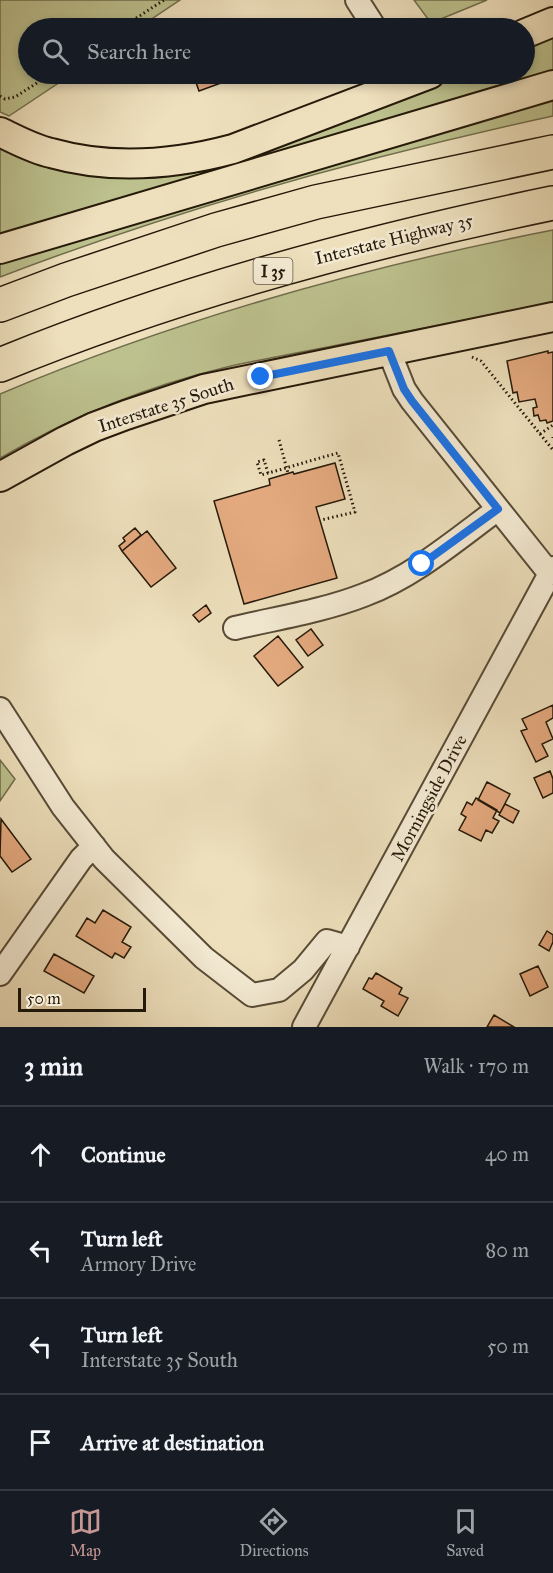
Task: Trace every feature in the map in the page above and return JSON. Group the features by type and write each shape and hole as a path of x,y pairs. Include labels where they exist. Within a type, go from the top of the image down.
{"highway":[{"path":"0,305 216,230 305,205 553,152"},
{"name":"Interstate Highway 35","path":"0,365 96,328 288,266 396,238 553,203"}],"main road":[{"path":"535,29 553,21"},
{"path":"0,132 40,150 82,160 120,164 175,162 233,149 389,84"},
{"path":"0,249 553,85"},
{"name":"Interstate 35 South","path":"0,477 94,427 174,398 244,380 553,317"}],"street":[{"path":"357,0 369,18"},
{"path":"389,351 404,389 412,401 498,509 552,571"},
{"path":"235,628 365,595 385,586 422,564 498,509"},
{"name":"Morningside Drive","path":"304,1027 552,571"},
{"path":"0,710 63,807 87,853 104,859 204,958 252,995 279,990 303,970 327,941 348,947"},
{"path":"0,974 87,853"}],"path":[{"path":"136,18 164,0"},
{"path":"0,96 5,99 15,97 35,84"},
{"path":"464,354 481,361 553,450"},
{"path":"540,434 553,425"},
{"path":"279,440 288,473"},
{"path":"268,473 264,460 257,462 261,475 287,468 338,453 355,512 321,520"}],"green space":[{"path":"0,0 180,0 153,18 18,18 18,84 57,84 9,116 0,112"},
{"path":"414,0 487,0 443,18 427,18"},
{"path":"553,33 553,71 535,76 535,41"},
{"path":"431,84 510,84 0,237 0,145 151,176 187,174 215,169 280,147"},
{"path":"553,94 553,116 413,149 274,186 136,228 0,277 0,259"},
{"path":"553,230 553,302 227,367 168,383 82,416 0,458 0,394 134,342 272,298 412,261"},
{"path":"0,760 15,779 0,801"}],"building":[{"path":"197,84 218,84 199,91"},
{"path":"548,351 548,353 553,352 553,421 547,423 546,420 540,421 538,415 534,416 533,408 537,407 535,399 519,402 517,392 513,393 507,361"},
{"path":"335,463 345,499 316,507 337,578 244,604 214,501 270,485 269,479"},
{"path":"135,528 141,535 122,551 119,546 125,541 123,538"},
{"path":"147,531 176,568 151,587 122,551"},
{"path":"206,605 211,613 199,622 193,615"},
{"path":"311,629 323,645 308,656 296,640"},
{"path":"278,636 303,667 278,686 254,656"},
{"path":"553,705 553,718 546,722 553,739 542,744 548,756 536,762 521,731 527,729 522,719"},
{"path":"550,771 553,779 553,793 543,798 534,778"},
{"path":"487,782 510,794 500,813 478,800"},
{"path":"476,798 497,810 493,818 499,821 492,833 486,830 481,841 459,830 466,817 461,814 467,802 472,805"},
{"path":"505,804 519,811 513,823 499,815"},
{"path":"1,819 31,859 12,872 0,856"},
{"path":"103,910 131,927 122,942 131,947 124,958 115,953 112,958 76,936 87,918 95,923"},
{"path":"547,931 553,935 549,951 539,945"},
{"path":"54,954 94,976 84,993 44,971"},
{"path":"538,966 548,987 530,996 520,974"},
{"path":"376,973 402,988 399,994 408,998 398,1016 381,1006 384,1001 363,989 369,978 372,979"},
{"path":"494,1015 514,1027 487,1027"}],"route":[{"path":"261,377 389,351 404,389 412,401 498,509 422,564"}]}
